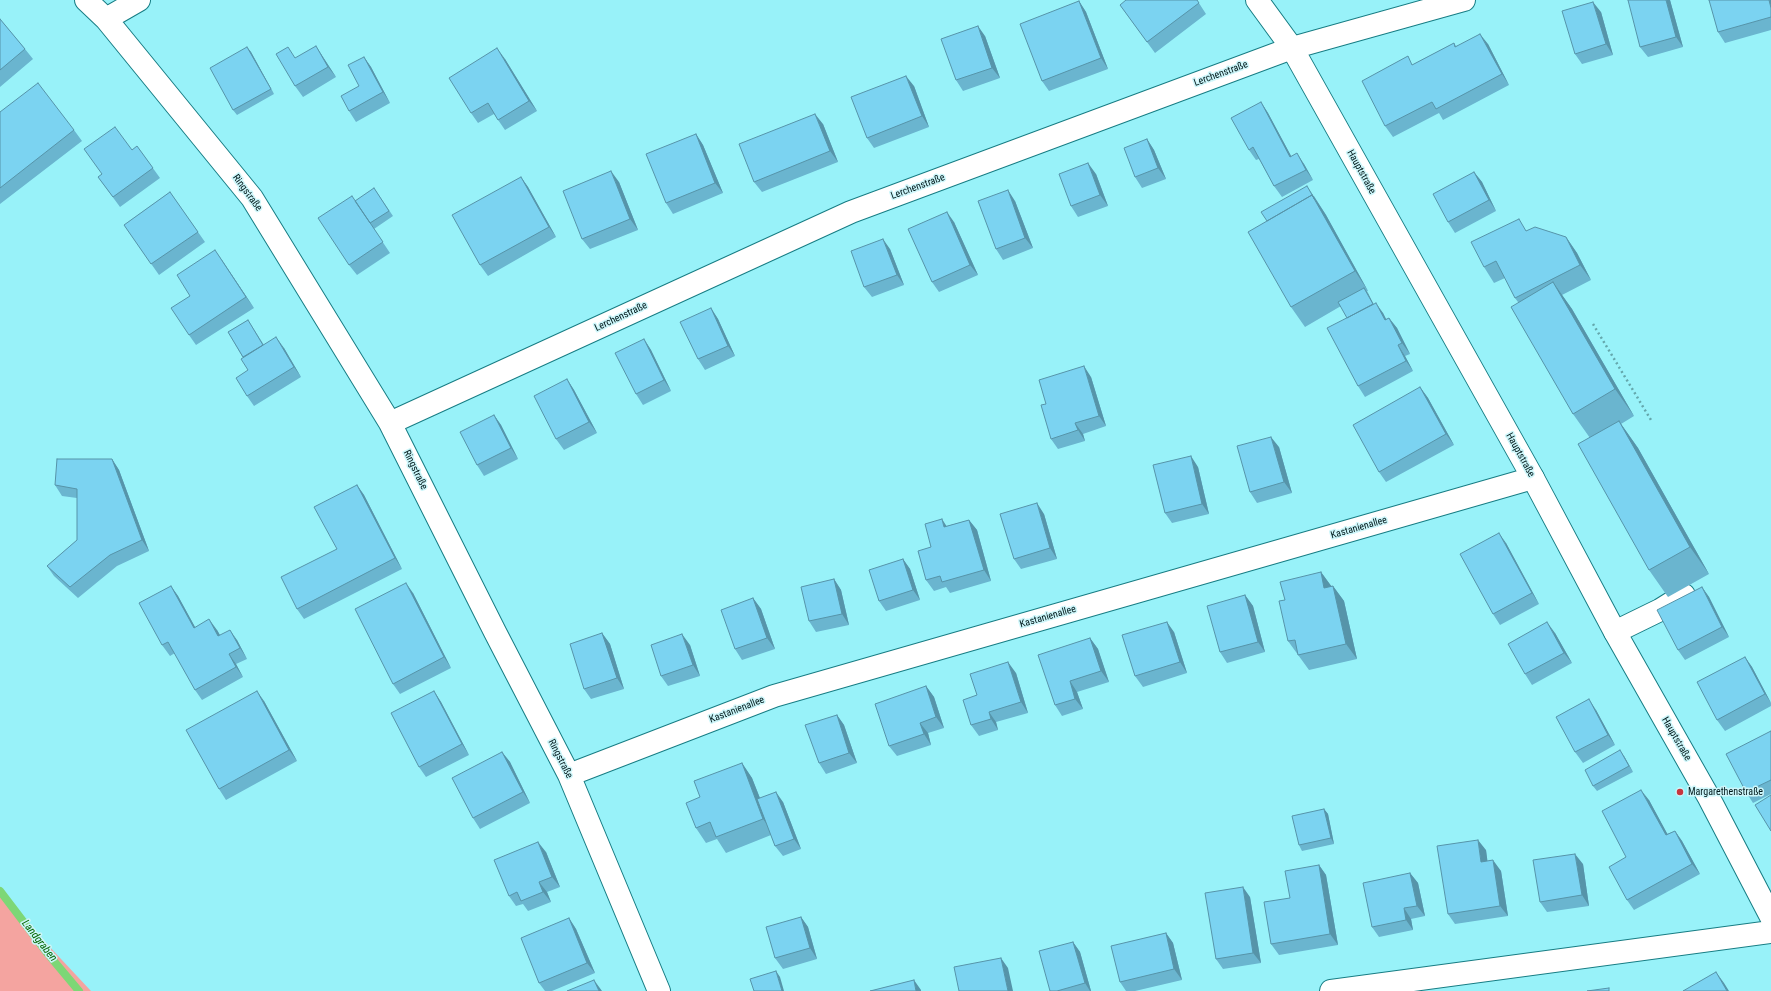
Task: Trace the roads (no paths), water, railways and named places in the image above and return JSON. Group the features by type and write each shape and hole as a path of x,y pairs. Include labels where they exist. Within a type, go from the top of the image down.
{"street":[{"name":"Ringstraße","path":"86,0 106,18 252,198 390,423 569,775 659,991"},
{"path":"106,18 139,0"},
{"name":"Hauptstraße","path":"1257,0 1292,48 1533,478 1616,632 1708,796 1771,917"},
{"name":"Lerchenstraße","path":"390,423 851,212 1292,48 1464,0"},
{"name":"Kastanienallee","path":"569,775 774,696 1533,478"},
{"path":"1616,632 1660,610 1684,595"},
{"path":"1331,991 1771,932"}],"waterway":[{"name":"Landgraben","path":"0,891 48,954 79,991"}],"place":[{"name":"Margarethenstraße","path":"1680,792"}]}
